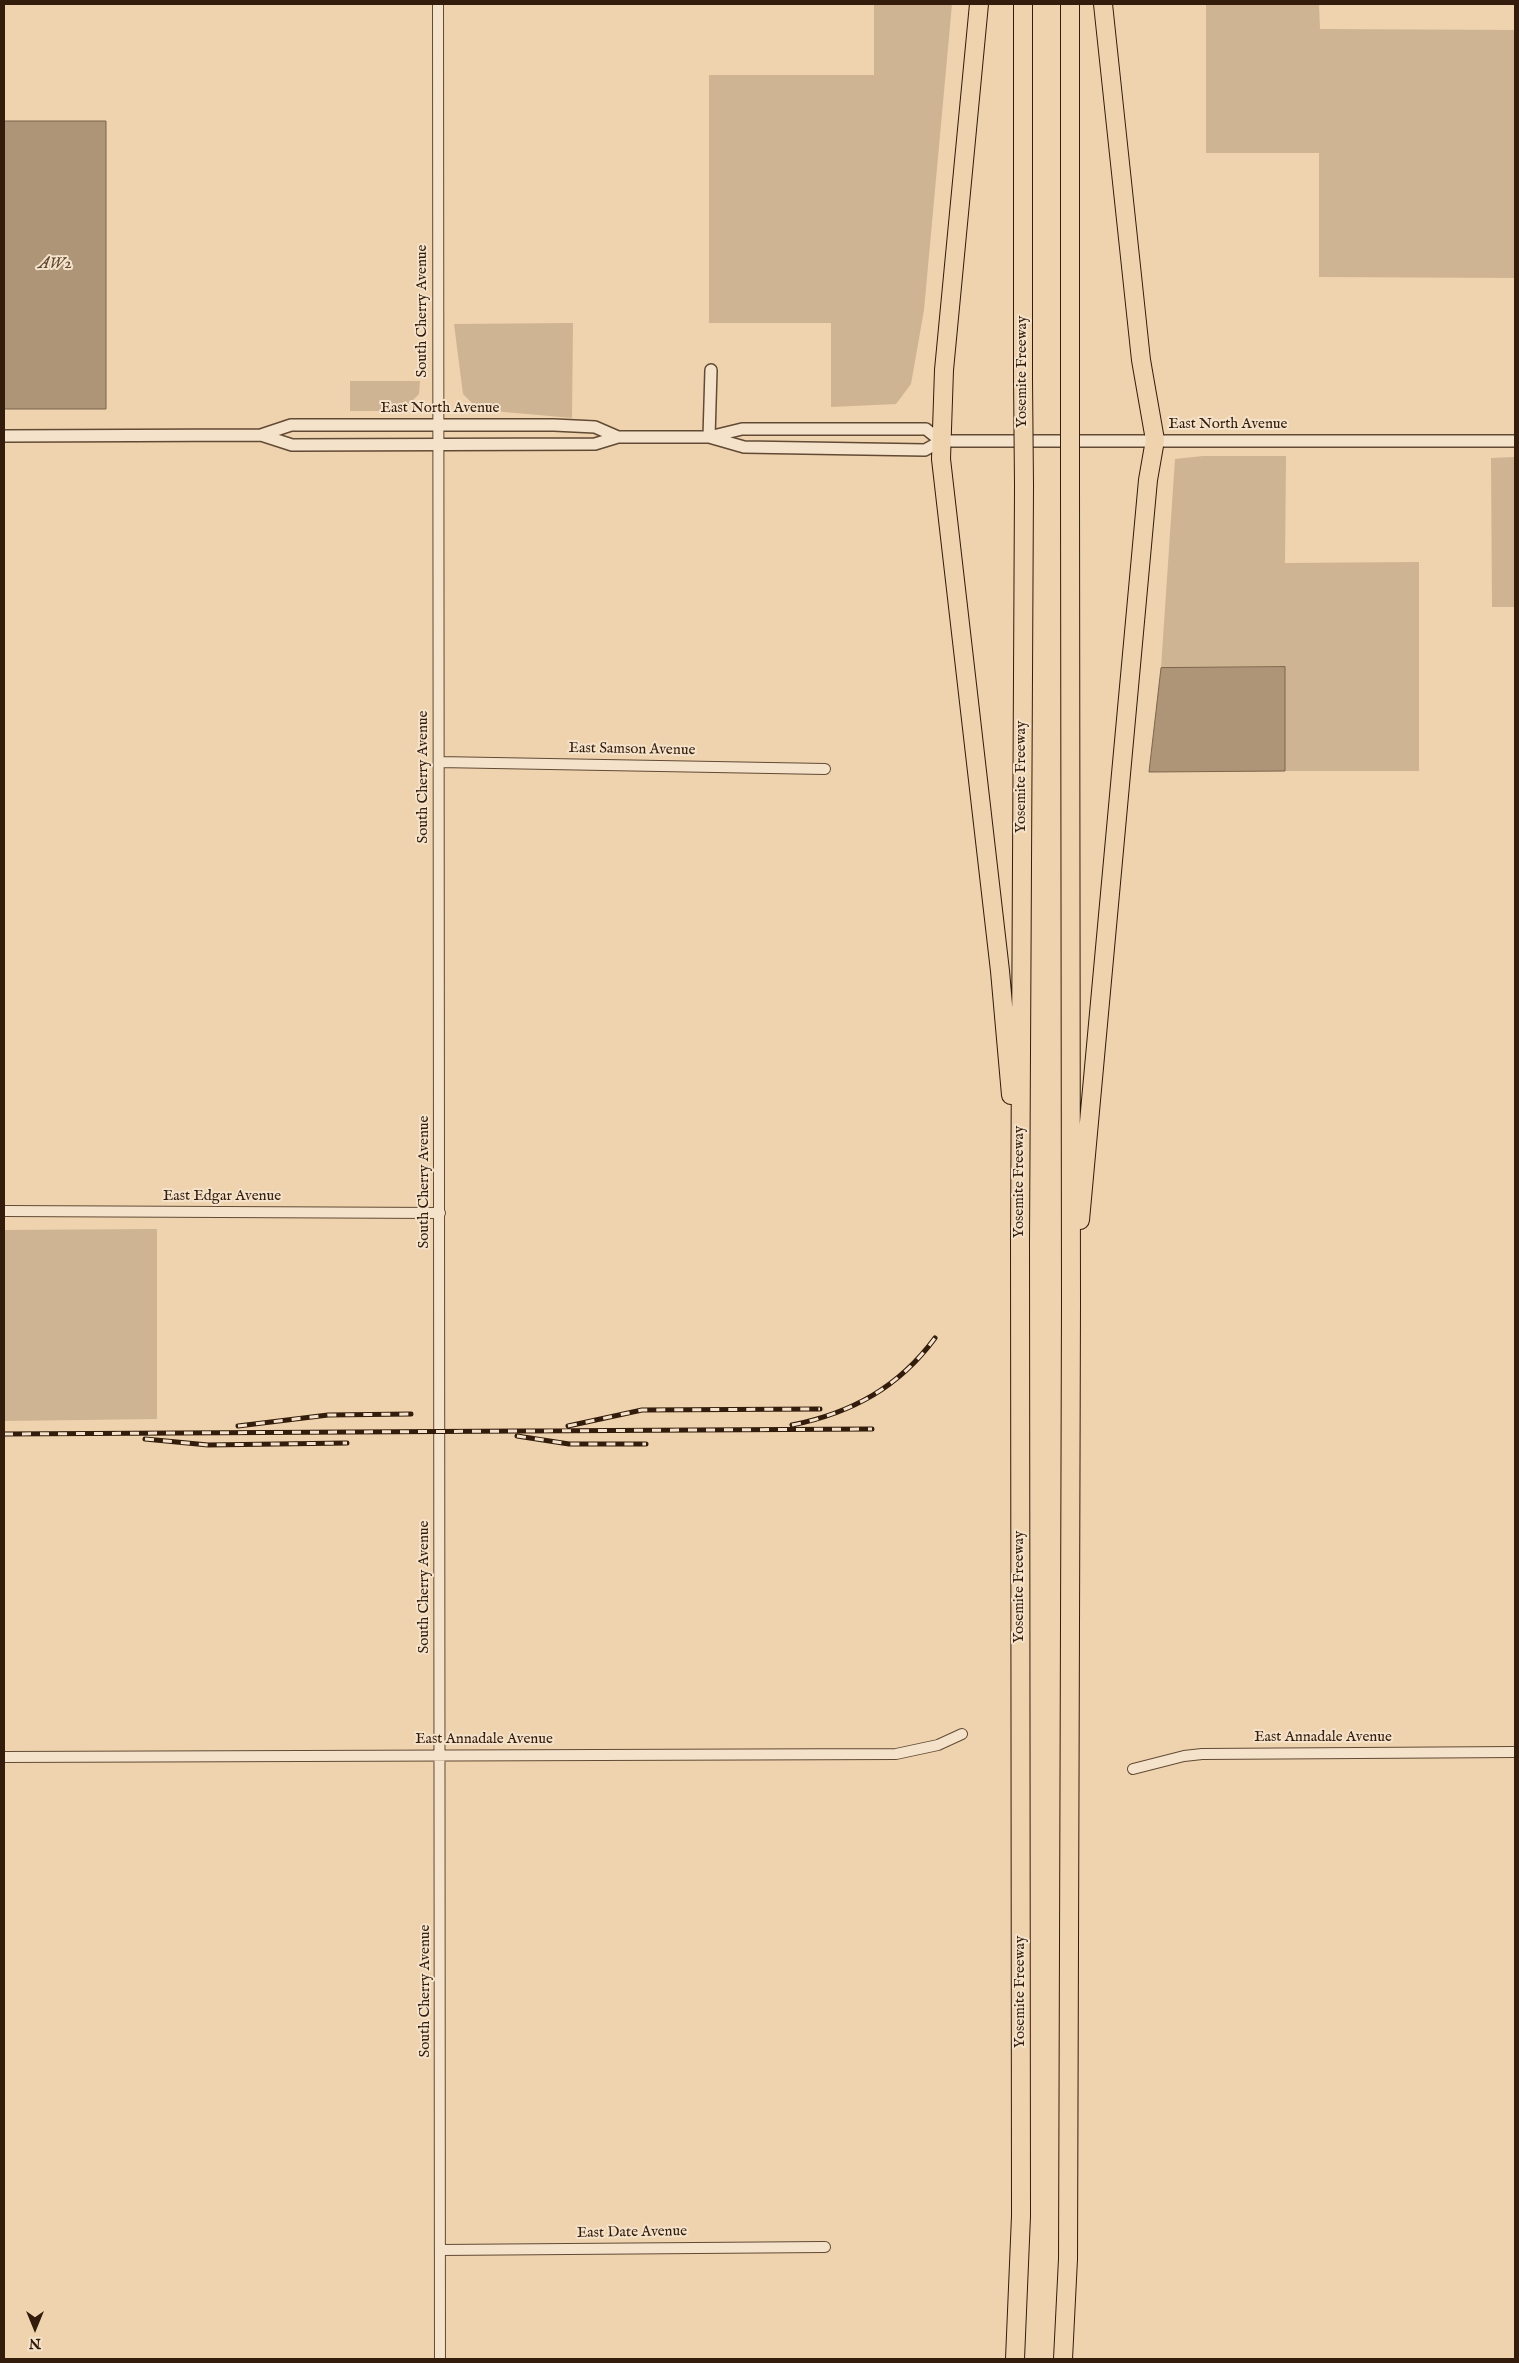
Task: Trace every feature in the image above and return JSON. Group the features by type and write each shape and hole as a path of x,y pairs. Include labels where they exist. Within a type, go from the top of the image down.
{"highway":[{"path":"979,4 944,370 941,459 1000,971 1020,1241"},
{"name":"Yosemite Freeway","path":"1013,2359 1016,2340 1021,2216 1020,1241 1024,486 1023,4"},
{"path":"1063,2359 1068,2259 1071,1303 1070,4"},
{"path":"1071,1303 1088,1157 1148,480 1155,440 1142,360 1102,4"}],"street":[{"name":"South Cherry Avenue","path":"438,4 441,1755 440,2359"},
{"path":"709,437 710,370"},
{"name":"East North Avenue","path":"261,435 291,424 438,424 595,427 618,437"},
{"name":"East North Avenue","path":"4,436 261,435 292,445 595,444 618,437 709,437 742,429 926,429 941,441"},
{"name":"East North Avenue","path":"709,437 744,447 925,450 941,441 1515,441"},
{"name":"East Samson Avenue","path":"439,762 825,769"},
{"name":"East Edgar Avenue","path":"4,1210 440,1213"},
{"name":"East Annadale Avenue","path":"4,1757 896,1754 938,1745 962,1734"},
{"name":"East Annadale Avenue","path":"1133,1769 1184,1756 1202,1754 1515,1752"},
{"name":"East Date Avenue","path":"440,2250 825,2246"}],"shaded area":[{"path":"874,4 952,4 924,310 911,384 896,404 831,407 831,323 709,323 709,75 874,75"},
{"path":"1206,4 1319,4 1320,29 1515,30 1515,278 1319,277 1319,153 1206,153"},
{"path":"573,323 572,418 482,410 477,408 463,394 454,324"},
{"path":"350,381 420,381 419,394 402,411 350,411"},
{"path":"1203,456 1286,456 1285,563 1419,562 1419,771 1285,771 1285,668 1161,668 1175,459"},
{"path":"1515,457 1515,607 1492,607 1491,458"},
{"path":"157,1229 157,1419 4,1421 4,1230"}],"water":[{"name":"AW2","path":"4,121 106,121 106,409 4,409"},
{"path":"1285,667 1285,771 1149,772 1161,668"}],"railway":[{"path":"792,1425 835,1413 872,1395 906,1371 935,1338"},
{"path":"568,1426 642,1410 820,1409"},
{"path":"238,1426 328,1415 411,1414"},
{"path":"4,1434 872,1429"},
{"path":"517,1436 569,1444 646,1444"},
{"path":"145,1439 208,1445 347,1443"}]}
